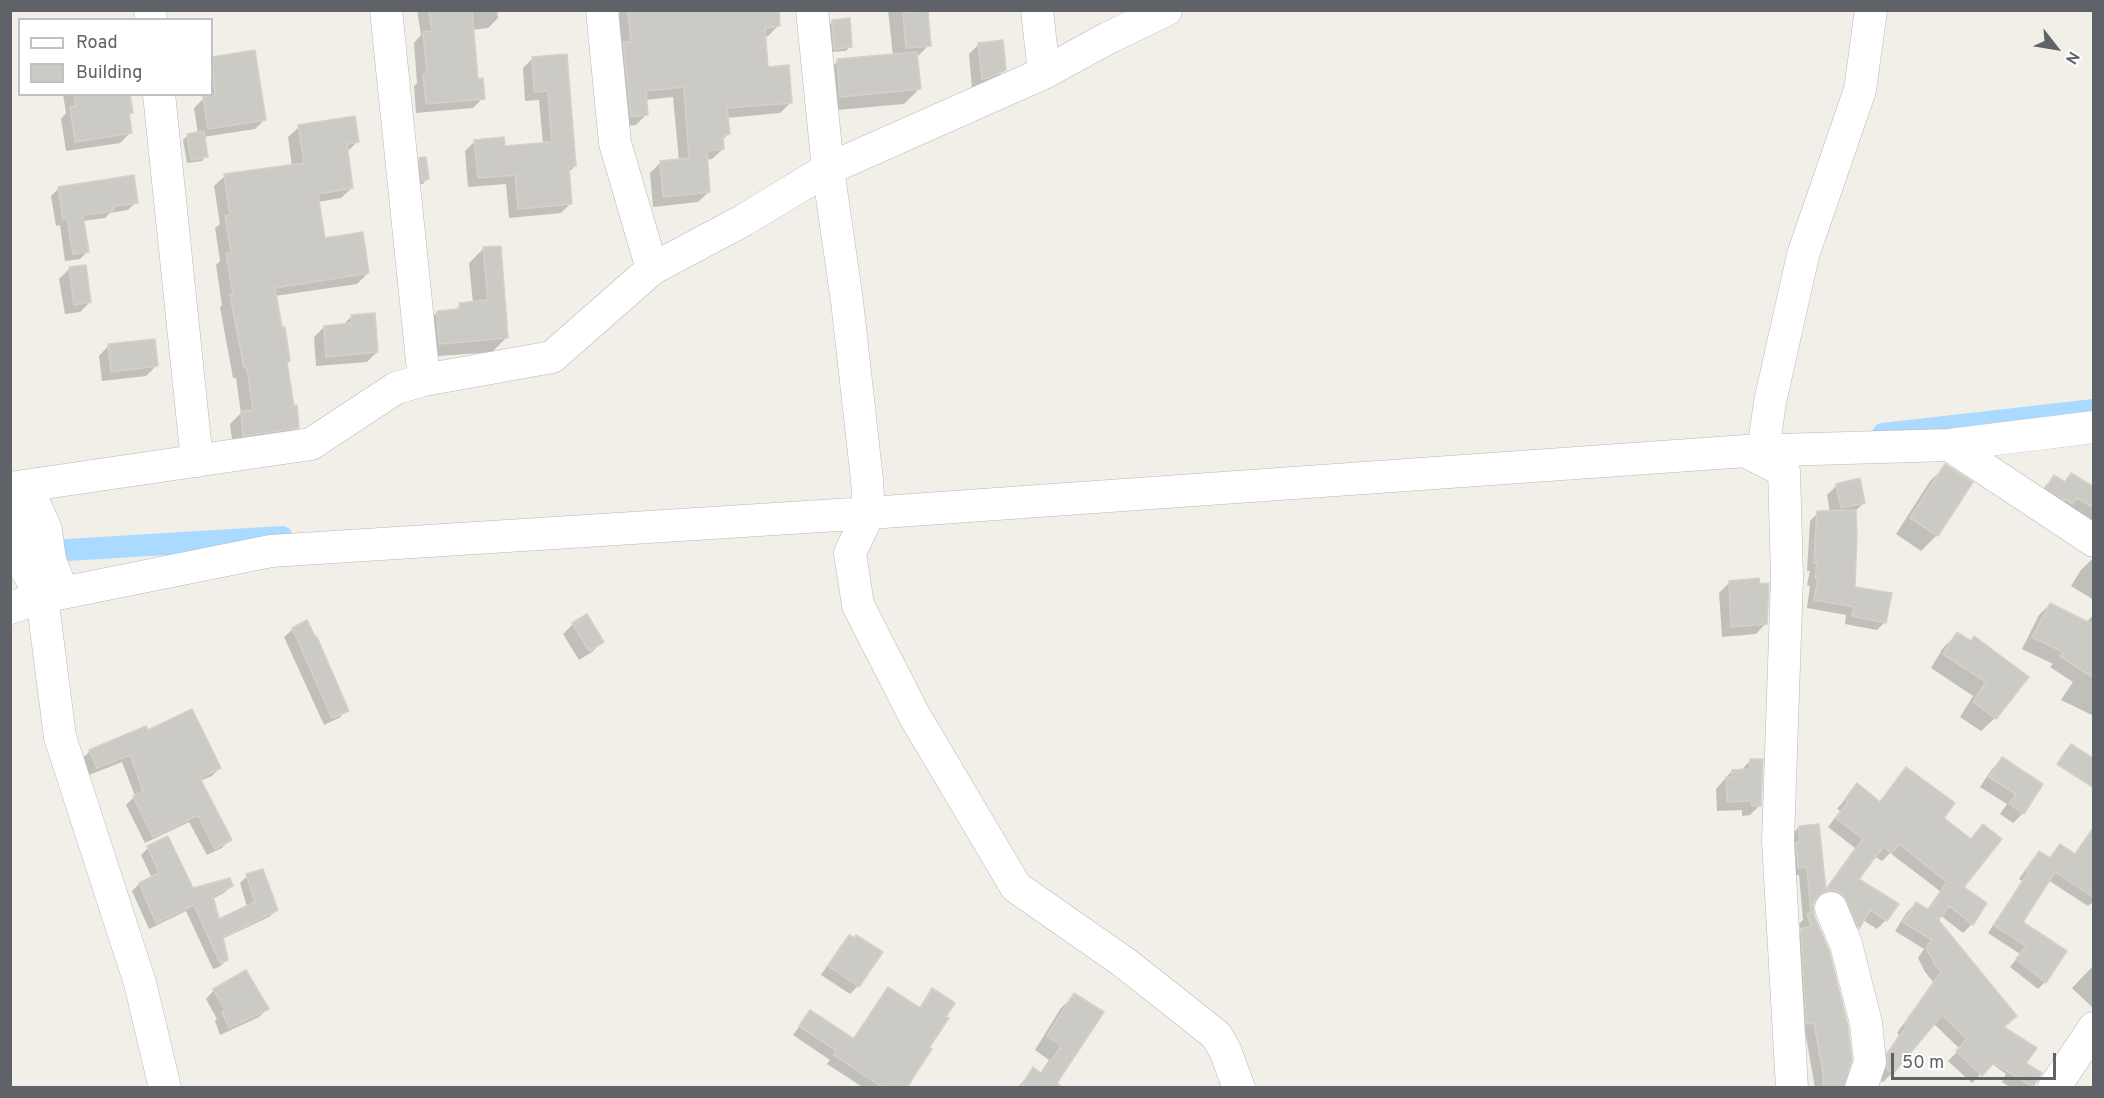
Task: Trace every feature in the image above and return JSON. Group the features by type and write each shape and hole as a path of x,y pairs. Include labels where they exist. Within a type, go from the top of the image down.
{"street":[{"path":"386,10 424,380"},
{"path":"602,10 615,143 652,269"},
{"path":"812,10 828,169 847,301 867,480 869,513 850,553 858,605 914,715 1016,887 1125,963 1216,1035 1225,1050 1239,1088"},
{"path":"1037,10 1044,73"},
{"path":"165,1088 140,982 60,737 52,595 15,486 311,444 396,388 424,380 552,357 652,269 744,220 828,169 1044,73 1166,10"},
{"path":"1756,444 1770,402 1803,255 1860,90 1871,10"},
{"path":"159,96 197,461"},
{"path":"10,608 52,595 271,551 869,513 1756,444 1949,445 2094,427"},
{"path":"1756,444 1784,471 1788,577 1778,841 1792,1088"},
{"path":"1949,445 2094,541"},
{"path":"1831,908 1846,944 1866,1023 1870,1062 1861,1088"},
{"path":"2054,1088 2092,1031"}],"building":[{"path":"429,10 472,10 478,79 483,78 485,99 426,104 423,74 427,74 423,32 432,31"},
{"path":"628,10 779,10 780,26 765,28 768,67 789,65 792,103 727,108 730,134 723,135 724,149 707,151 710,192 663,197 660,161 689,158 684,87 646,91 648,115 631,117 623,42 631,42"},
{"path":"928,11 931,46 906,48 903,13"},
{"path":"850,18 852,47 834,49 832,20"},
{"path":"1003,40 1006,70 982,79 978,43"},
{"path":"255,50 266,120 208,129 203,97 215,95 213,57"},
{"path":"917,52 921,89 840,97 837,59"},
{"path":"567,54 576,166 569,167 572,204 518,209 515,175 478,178 474,140 504,137 505,146 552,142 548,91 534,92 532,57"},
{"path":"74,96 130,96 133,113 129,113 132,133 75,142 70,107 76,106"},
{"path":"355,116 359,142 347,144 353,188 318,194 325,238 363,232 369,273 275,288 282,327 285,327 290,361 287,362 294,406 297,405 299,428 243,436 241,411 253,410 247,368 244,368 230,295 233,295 226,253 231,252 225,216 230,215 224,174 304,163 298,125"},
{"path":"204,131 208,157 191,160 187,134"},
{"path":"426,157 429,179 422,181 419,158"},
{"path":"134,175 138,203 114,206 114,211 83,215 89,252 73,254 67,218 63,219 58,187"},
{"path":"501,246 508,338 439,344 437,311 460,309 459,303 488,300 483,247"},
{"path":"86,265 91,302 74,305 69,267"},
{"path":"375,313 378,352 326,357 324,326 352,323 351,315"},
{"path":"155,339 158,366 111,372 108,344"},
{"path":"1945,464 1973,482 1938,536 1910,518"},
{"path":"2071,473 2094,487 2094,508 2077,498 2073,504 2046,488 2054,475 2065,482"},
{"path":"1860,478 1865,503 1841,508 1836,484"},
{"path":"1856,510 1855,587 1892,593 1886,623 1852,616 1854,607 1814,600 1818,578 1815,578 1817,563 1814,563 1817,511"},
{"path":"1759,578 1760,584 1769,583 1767,624 1731,627 1729,581"},
{"path":"2050,603 2094,625 2094,678 2060,656 2063,652 2032,637"},
{"path":"587,614 604,642 589,651 572,623"},
{"path":"307,620 317,637 349,711 332,718 292,628"},
{"path":"1957,632 1971,641 1974,636 2029,677 1996,719 1973,702 1986,682 1943,654"},
{"path":"192,709 221,768 200,778 232,840 215,849 198,815 153,837 133,796 143,791 130,755 97,768 89,750 146,726 148,730"},
{"path":"2071,744 2094,759 2094,788 2057,764"},
{"path":"2002,757 2043,784 2024,814 2009,804 2016,794 1989,777"},
{"path":"1750,759 1763,759 1761,806 1752,806 1751,801 1727,802 1726,777 1732,777 1732,770 1750,769"},
{"path":"1906,767 1955,803 1944,818 1971,839 1983,824 2002,839 1964,887 1987,903 1973,925 1949,906 1939,919 1936,917 2017,1016 2004,1027 2037,1048 2026,1063 2042,1073 2033,1087 1994,1063 1982,1076 1956,1051 1967,1039 1942,1015 1893,1074 1887,1069 1887,1054 1907,1026 1904,1024 1941,972 1926,948 1932,940 1903,922 1916,902 1929,910 1947,882 1899,844 1892,853 1883,847 1859,879 1899,904 1887,921 1870,910 1859,929 1847,901 1842,894 1834,890 1824,892 1817,897 1813,905 1814,915 1829,950 1848,1026 1852,1060 1844,1088 1823,1088 1823,1073 1814,1023 1806,1024 1801,929 1811,926 1807,914 1811,913 1807,867 1798,868 1796,842 1800,842 1799,826 1819,824 1826,890 1863,839 1836,818 1848,802 1845,799 1857,783 1880,802"},
{"path":"2094,827 2094,898 2055,872 2023,922 2067,951 2046,983 2016,959 2026,946 1994,925 2028,873 2026,871 2039,851 2050,858 2060,844 2075,854"},
{"path":"168,836 193,888 230,878 233,886 213,896 219,919 255,902 246,874 263,869 278,910 223,937 228,960 220,963 194,905 156,923 139,883 159,873 147,846"},
{"path":"849,935 854,938 856,935 883,952 859,987 828,966"},
{"path":"246,970 269,1009 229,1028 222,1012 225,1010 213,989"},
{"path":"888,987 920,1008 932,988 955,1003 946,1017 949,1018 929,1048 932,1049 906,1088 883,1088 834,1055 837,1051 799,1026 810,1010 854,1039"},
{"path":"1074,993 1104,1012 1057,1083 1063,1088 1020,1088 1033,1067 1042,1074 1061,1046 1047,1036"}],"waterway":[{"path":"1883,434 2094,410"},
{"path":"34,552 282,537"}]}
